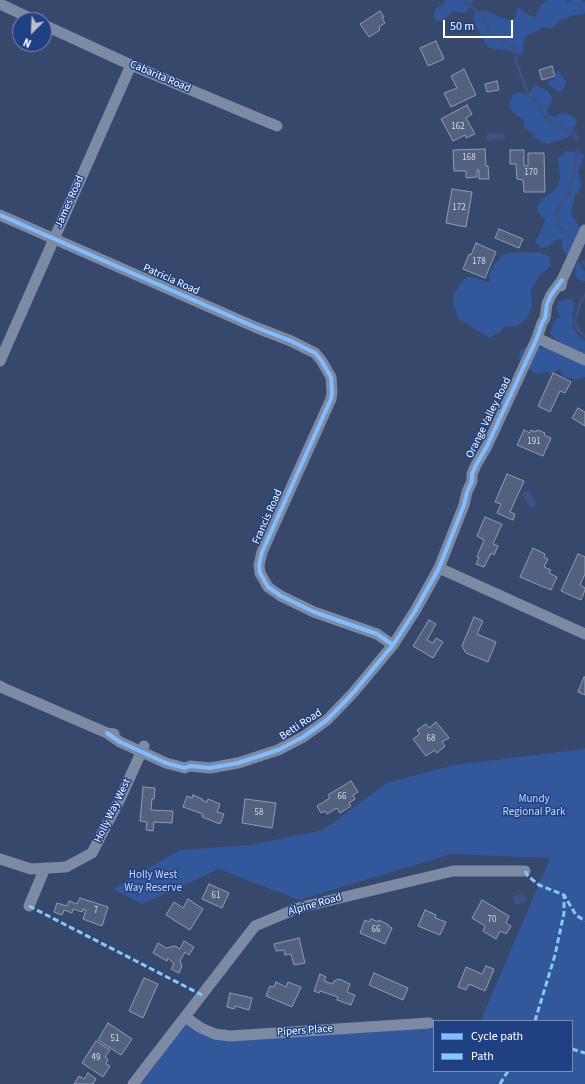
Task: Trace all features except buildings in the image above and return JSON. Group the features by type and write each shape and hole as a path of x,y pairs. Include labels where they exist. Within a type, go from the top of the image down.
{"street":[{"path":"0,4 17,12"},
{"name":"Cabarita Road","path":"52,29 131,65 277,126"},
{"name":"James Road","path":"0,361 131,65"},
{"name":"Patricia Road","path":"0,215 304,347 315,354 328,371"},
{"name":"Orange Valley Road","path":"439,568 464,505 476,487 487,446 539,334 549,320 553,303 560,289 562,280 585,230"},
{"path":"539,334 585,360"},
{"name":"Francis Road","path":"328,371 332,384 331,399 262,552 259,565 260,573 268,587 281,596 314,612 376,634 393,645"},
{"path":"439,568 585,634"},
{"name":"Betti Road","path":"1,687 107,733 123,736 143,749 190,766 210,768 238,763 278,750 303,737 327,720 353,693 393,645 415,611 439,568"},
{"name":"Holly Way West","path":"0,859 31,869 66,867 92,854 120,800 143,749"},
{"path":"29,906 46,868"},
{"name":"Alpine Road","path":"133,1084 255,926 298,908 453,871 525,871"},
{"name":"Pipers Place","path":"185,1017 201,1028 215,1034 230,1036 430,1023"}],"green space":[{"path":"446,0 474,0 465,12 462,13 454,11 442,21 438,21 435,19 434,12 436,8 442,5"},
{"path":"547,0 565,0 568,2 570,0 582,0 585,2 585,13 560,20 551,28 543,27 527,36 523,46 524,51 521,55 506,50 489,48 481,36 473,18 474,14 480,11 487,11 505,19 512,20 516,17 517,9 519,7 527,14 536,17 538,8"},
{"path":"557,71 566,82 562,91 558,91 547,84 550,80 555,78"},
{"path":"536,85 548,91 552,97 547,112 549,115 555,116 564,113 575,118 577,122 570,136 548,144 540,141 524,127 524,120 515,114 510,108 510,102 513,94 519,92 525,94 530,92"},
{"path":"566,151 582,154 584,156 578,173 581,188 575,196 571,210 572,216 579,228 579,233 570,254 568,255 562,249 562,239 556,240 544,248 540,247 535,242 543,227 545,219 537,211 537,207 542,199 558,186 560,177 558,158"},
{"path":"539,252 550,257 550,267 540,275 531,290 532,307 527,318 518,326 504,327 499,333 489,338 458,318 453,302 454,293 467,277 473,277 487,282 490,280 489,275 494,265 502,255 510,253"},
{"path":"578,262 585,272 585,281 579,280 575,275 575,267"},
{"path":"564,299 573,301 575,305 572,315 573,326 577,334 585,341 585,355 559,343 550,333 553,323 556,319 560,318 556,307 559,302"},
{"path":"530,345 541,349 543,347 585,363 585,377 576,380 564,378 560,369 550,374 547,371 538,374 534,373 519,359 520,351"},
{"name":"Mundy Regional Park","path":"585,749 585,1084 133,1084 185,1017 215,1034 433,1022 433,1072 573,1072 573,1020 481,1020 550,858 451,854 299,900 219,869 142,904 113,889 180,850 251,845 323,830 387,783 454,765"}],"shaded area":[{"path":"504,133 505,139 487,141 487,134"},
{"path":"529,490 537,504 531,508 522,494"},
{"path":"524,893 527,901 515,905 512,897"}],"waterway":[{"path":"463,0 483,17 489,32 493,37 513,47 517,64 528,94 537,104 545,117 548,120 573,132 577,140"},
{"path":"575,244 559,225 556,213 568,193 573,177 577,150"},
{"path":"583,261 585,265"},
{"path":"585,295 580,303 575,321 578,329 585,337"}],"marked path":[{"path":"525,871 528,876 539,885 564,895 576,915 585,921"},
{"path":"535,1020 555,955 564,913 564,895"},
{"path":"29,906 202,995"},
{"path":"573,1049 585,1053"},
{"path":"500,1084 507,1072"}],"cycle path":[{"path":"0,215 255,327 291,341 315,353 331,377 331,399 262,552 259,565 260,573 268,587 281,596 314,612 377,634 393,645"},
{"path":"107,733 120,742 166,763 185,768 190,766 210,768 238,763 278,750 303,737 327,720 353,693 393,645 415,611 439,568 464,505 467,492 472,481 472,474 487,446 537,338 545,318 547,304 551,295 562,280"}],"park label":[{"name":"Holly West Way Reserve","path":"153,882"}]}
